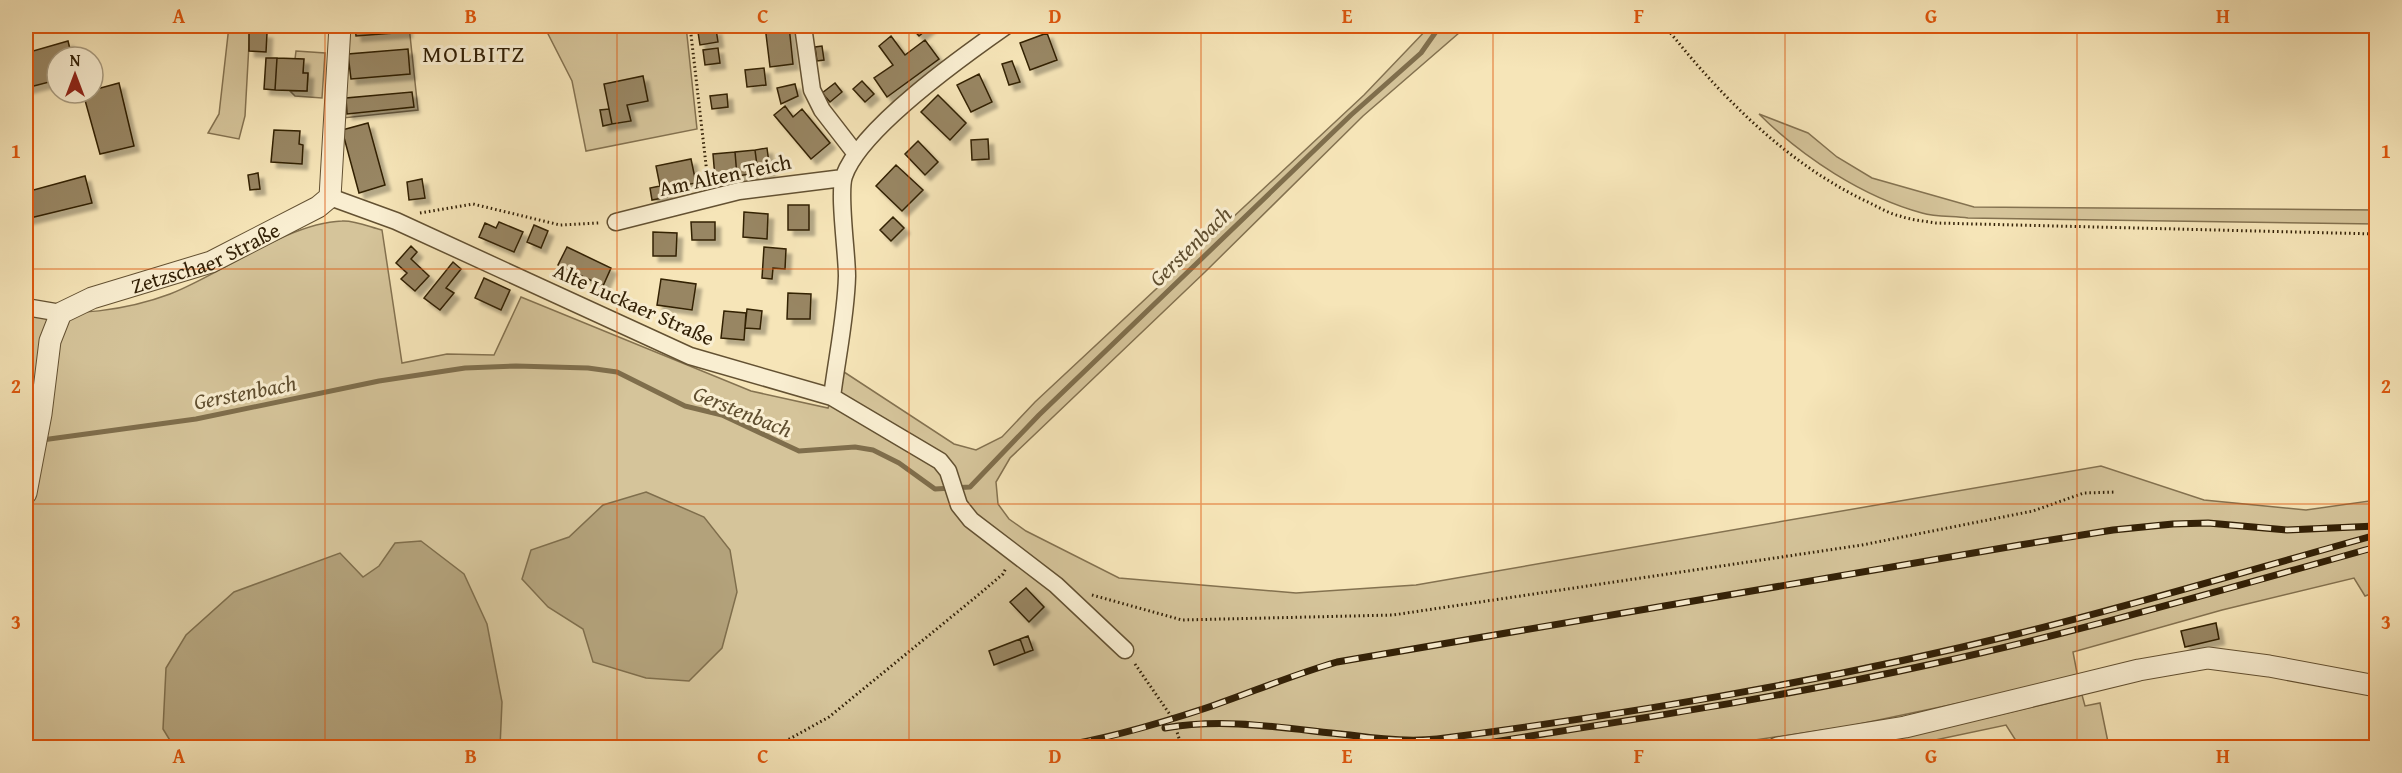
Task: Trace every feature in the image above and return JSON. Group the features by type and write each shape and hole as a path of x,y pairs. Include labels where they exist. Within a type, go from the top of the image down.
{"street":[{"path":"330,197 340,26"},
{"path":"803,26 812,90 827,118 856,154"},
{"path":"832,397 847,276 843,178 856,154 875,132 948,67 1006,26"},
{"name":"Am Alten Teich","path":"616,222 739,191 843,178"},
{"name":"Alte Luckaer Straße","path":"330,197 396,221 690,356 832,397 940,461 948,471 959,505 971,520 1013,552"},
{"name":"Zetzschaer Straße","path":"61,313 92,298 211,262 318,207 330,197"},
{"path":"26,307 61,313 50,341 41,414 26,493"},
{"path":"1013,552 1056,585 1125,650"},
{"path":"1777,747 1905,727 2139,670 2208,658 2269,666 2376,686"}],"path":[{"path":"690,26 712,198"},
{"path":"1665,26 1685,51 1738,107 1797,162 1855,196 1898,216 1947,224 2376,234"},
{"path":"396,221 419,213 472,204 560,225 616,222"},
{"path":"1091,595 1182,620 1393,615 1862,545 2033,511 2084,493 2116,492"},
{"path":"773,747 829,717 977,597 1003,574 1013,552"},
{"path":"1125,650 1173,719 1182,747"}],"shaded area":[{"path":"229,26 250,26 245,116 239,139 208,133 219,114"},
{"path":"350,26 409,26 418,110 343,118"},
{"path":"544,26 686,26 697,129 586,151 572,81"},
{"path":"1430,26 1467,26 1363,116 1205,272 1010,458 996,482 998,504 1009,519 1026,531 1119,578 1296,593 1416,585 2101,466 2204,500 2306,510 2376,500 2376,592 2365,596 2354,578 2222,610 2073,652 2078,678 1850,726 1708,747 26,747 26,312 80,313 135,305 190,285 299,230 321,224 352,222 382,230 402,363 447,354 494,355 521,297 751,391 828,408 841,370 954,444 976,450 1002,437 1035,402 1364,95"},
{"path":"296,51 325,53 322,98 295,96 290,91 307,91 308,74 303,73 303,60 295,59"},
{"path":"1759,114 1808,133 1837,157 1872,178 1974,207 2376,210 2376,224 1968,218 1927,214 1878,197 1834,174 1794,145"},
{"path":"646,492 704,517 730,550 737,592 722,648 689,681 646,678 593,662 583,629 548,607 522,579 531,550 569,537 603,505"},
{"path":"421,541 464,574 487,624 502,702 500,747 174,747 163,729 166,668 186,635 234,592 340,553 363,577 379,566 395,543"},
{"path":"2082,695 2085,706 2100,703 2109,747 2020,747 2006,725 1902,747 1805,748 1986,718"}],"building":[{"path":"355,26 406,26 407,32 356,36"},
{"path":"765,26 789,26 793,64 770,67"},
{"path":"910,26 931,26 919,36"},
{"path":"716,29 718,42 700,45 698,32"},
{"path":"249,32 267,33 266,52 249,51"},
{"path":"1047,33 1057,60 1030,70 1020,43"},
{"path":"891,36 905,55 925,40 939,59 887,97 874,78 893,65 879,46"},
{"path":"68,41 69,45 54,45"},
{"path":"822,46 824,60 817,61 815,47"},
{"path":"45,48 45,83 26,88 26,53"},
{"path":"718,48 720,63 705,65 703,50"},
{"path":"408,49 410,74 351,79 348,54"},
{"path":"266,58 277,58 275,90 264,89"},
{"path":"277,58 304,59 303,73 308,73 307,91 275,90"},
{"path":"1012,61 1020,82 1009,85 1002,64"},
{"path":"764,68 766,85 747,87 745,70"},
{"path":"979,74 992,102 971,112 957,85"},
{"path":"643,76 648,101 627,105 631,121 612,124 604,84"},
{"path":"862,81 874,94 865,102 853,89"},
{"path":"119,83 134,146 100,154 86,105 105,105 105,87"},
{"path":"835,83 842,92 830,102 822,93"},
{"path":"795,84 798,96 781,104 777,88"},
{"path":"412,92 414,107 347,114 346,98"},
{"path":"727,94 728,107 712,109 710,96"},
{"path":"938,95 966,123 950,140 921,112"},
{"path":"785,106 793,117 802,109 830,143 811,159 774,115"},
{"path":"609,109 612,124 603,126 600,110"},
{"path":"368,123 385,185 359,193 342,130"},
{"path":"274,130 300,131 299,144 303,145 302,164 271,162"},
{"path":"988,139 989,159 972,160 971,140"},
{"path":"918,141 938,162 925,175 905,154"},
{"path":"767,148 770,171 758,173 755,150"},
{"path":"755,150 758,173 737,176 735,152"},
{"path":"735,152 737,176 715,178 713,154"},
{"path":"691,159 696,183 670,188 669,184 660,186 656,166"},
{"path":"896,165 923,190 902,211 876,186"},
{"path":"258,173 260,189 250,190 248,175"},
{"path":"85,176 92,203 26,219 26,192"},
{"path":"422,179 425,198 409,200 407,182"},
{"path":"665,185 668,197 652,200 650,188"},
{"path":"788,205 809,205 809,230 788,230"},
{"path":"744,212 768,214 767,239 743,237"},
{"path":"893,217 904,228 891,241 880,230"},
{"path":"499,222 523,232 514,252 479,237 485,223 496,228"},
{"path":"691,222 715,222 715,240 692,240"},
{"path":"534,225 548,231 541,248 527,242"},
{"path":"653,232 677,233 676,256 653,256"},
{"path":"411,246 417,252 411,259 429,276 415,291 401,279 407,273 396,263"},
{"path":"567,247 611,268 603,286 558,265"},
{"path":"764,247 786,249 785,269 773,268 772,279 762,278"},
{"path":"453,262 461,269 446,288 454,293 440,310 424,298"},
{"path":"484,278 510,290 501,310 475,298"},
{"path":"661,279 696,284 692,310 657,305"},
{"path":"788,293 811,294 810,319 787,319"},
{"path":"747,309 762,311 760,329 745,328"},
{"path":"724,311 746,313 744,340 721,338"},
{"path":"1026,588 1044,607 1029,622 1010,602"},
{"path":"2216,623 2219,639 2185,647 2181,631"},
{"path":"1028,636 1033,650 1025,653 1020,639"},
{"path":"1020,639 1025,653 994,665 989,651"}],"waterway":[{"name":"Gerstenbach","path":"42,440 196,419 379,381 465,368 516,366 588,368 617,372 685,406 722,415 799,451 855,447 873,450 899,463 935,489 970,487 1039,415 1351,115 1421,53 1440,26"}],"railway":[{"path":"1050,748 1109,736 1168,720 1337,662 2020,545 2113,530 2173,524 2208,523 2287,530 2376,526"},
{"path":"1165,728 1234,724 1382,739 1426,740 1656,707 1874,667 2017,634 2376,535"},
{"path":"1456,748 1873,677 2100,623 2376,547"}],"district":[{"name":"MOLBITZ","path":"474,53"}]}
